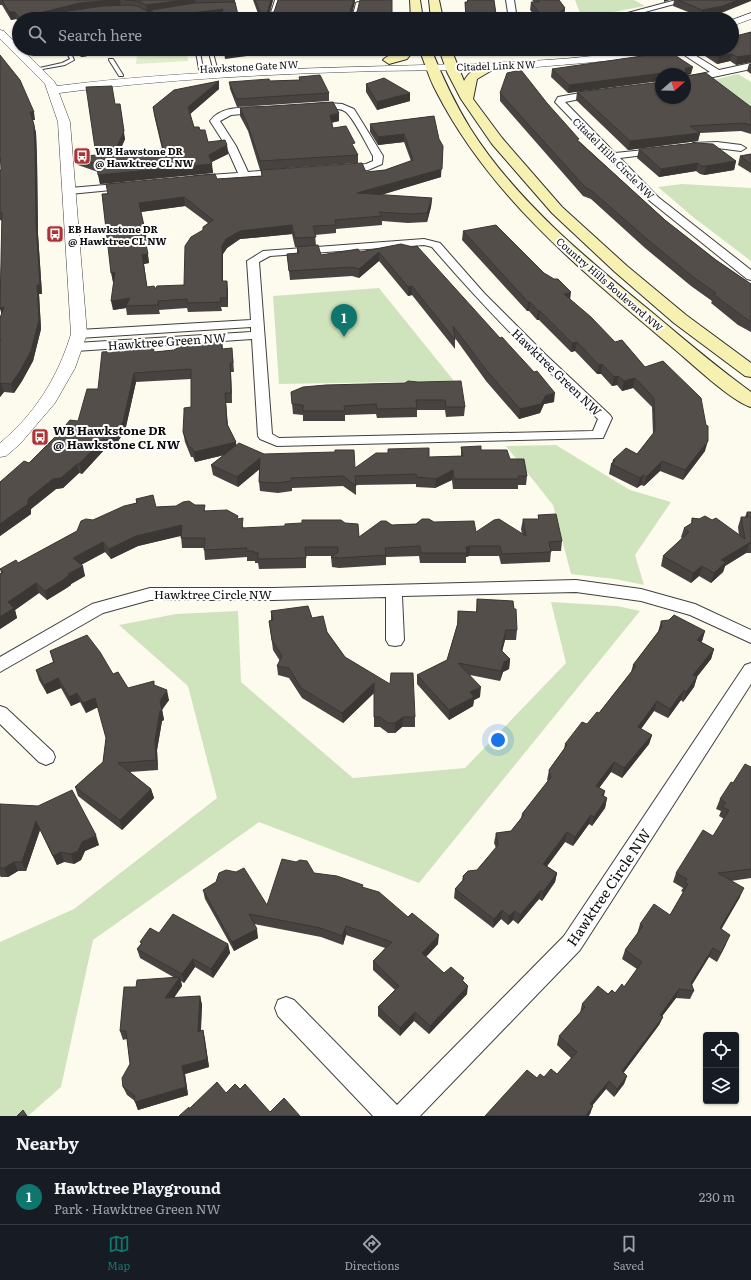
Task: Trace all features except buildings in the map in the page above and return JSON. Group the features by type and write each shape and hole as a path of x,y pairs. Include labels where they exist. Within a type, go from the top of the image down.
{"main road":[{"path":"415,0 416,12"},
{"path":"434,0 436,12"},
{"path":"388,60 403,56"},
{"name":"Country Hills Boulevard NW","path":"448,58 467,99 497,141 525,175 585,237 680,319 751,372"},
{"name":"Country Hills Boulevard NW","path":"428,59 448,102 468,134 496,172 529,210 581,261 628,302 750,400"},
{"path":"467,99 470,78 473,74 490,66"}],"street":[{"path":"510,0 512,12"},
{"path":"646,12 685,0"},
{"path":"739,21 751,16"},
{"path":"739,28 751,24"},
{"path":"0,33 12,43"},
{"path":"0,452 27,427 59,385 77,340 70,191 64,122 52,87 25,56"},
{"name":"Citadel Link NW","path":"448,58 527,58 546,56"},
{"name":"Citadel Link NW","path":"448,58 490,66 609,56"},
{"path":"690,56 719,74"},
{"name":"Hawkstone Gate NW","path":"52,87 121,75 448,58"},
{"name":"Hawkstone Gate NW","path":"52,87 208,71 428,59"},
{"path":"691,79 751,66"},
{"path":"689,67 704,77"},
{"name":"Citadel Hills Circle NW","path":"604,92 572,96 561,99 560,102 654,199 751,276"},
{"path":"305,107 336,105 346,107 351,111 378,156 378,162 368,167 335,169"},
{"path":"244,175 231,146 215,121 218,116 230,112 275,109"},
{"path":"684,148 717,145 741,148"},
{"path":"611,156 669,149"},
{"path":"188,180 297,172"},
{"path":"70,191 142,184"},
{"name":"Hawktree Green NW","path":"424,242 436,245 480,296 605,418 598,435 277,442 265,436 258,329 253,261 267,253 424,242"},
{"name":"Hawktree Green NW","path":"77,340 258,329"},
{"name":"Hawktree Circle NW","path":"0,665 98,608 150,594 273,594 576,586 641,595 695,610 751,635"},
{"path":"394,590 395,640"},
{"name":"Hawktree Circle NW","path":"403,1116 572,943 751,670"},
{"path":"0,713 46,757"},
{"path":"286,1008 390,1116"}],"lane":[{"path":"273,12 277,0"},
{"path":"356,12 358,3"},
{"path":"37,69 63,64 72,59 70,56"},
{"path":"200,56 208,71"},
{"path":"208,71 209,56"},
{"path":"112,60 121,75"}],"green space":[{"path":"575,0 634,0 645,6 614,12 580,12"},
{"path":"137,56 187,56 188,61 136,64"},
{"path":"738,74 751,82 751,111 709,81"},
{"path":"682,184 751,188 751,261 693,217 658,187"},
{"path":"379,288 454,381 279,384 273,296"},
{"path":"556,445 630,490 671,502 635,555 644,585 615,579 571,574 553,505 506,446"},
{"path":"551,602 617,606 640,611 419,883 259,822 93,940 61,1087 28,1116 0,1116 0,942 74,909 217,798 188,686 119,625 176,614 238,611 241,682 353,778 465,768 566,663"}],"place":[{"name":"WB Hawstone DR @ Hawktree CL NW","path":"82,156"},
{"name":"EB Hawkstone DR @ Hawktree CL NW","path":"55,234"},
{"name":"Hawktree Playground","path":"344,337"},
{"name":"WB Hawkstone DR @ Hawkstone CL NW","path":"40,437"}]}
